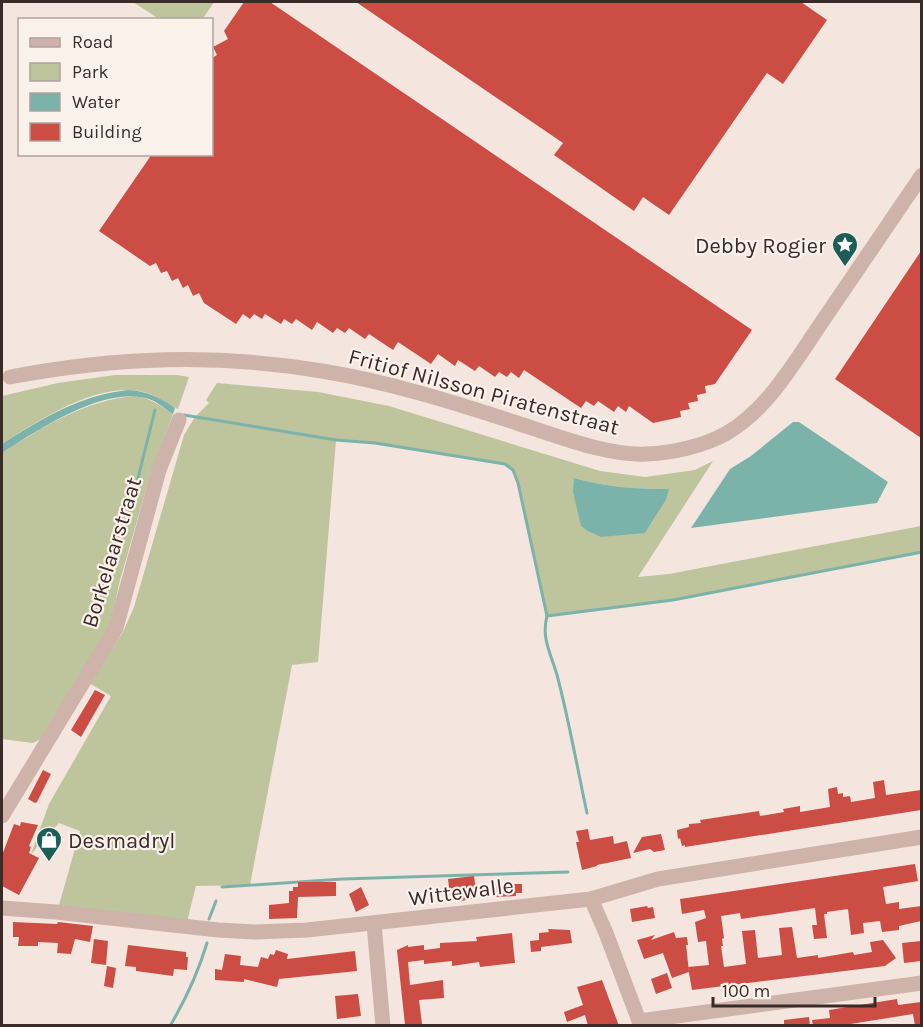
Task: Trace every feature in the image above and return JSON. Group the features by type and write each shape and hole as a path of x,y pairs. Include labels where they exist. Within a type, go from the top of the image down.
{"street":[{"name":"Fritiof Nilsson Piratenstraat","path":"10,377 59,368 133,360 206,359 251,362 322,371 394,385 605,450 645,454 689,448 728,433 768,400 921,175"},
{"name":"Borkelaarstraat","path":"2,816 116,628 159,470 179,420"},
{"name":"Wittewalle","path":"2,908 255,932 374,924 591,899 658,879 921,837"},
{"path":"591,899 640,1023 921,983"},
{"path":"374,924 383,1026"}],"green space":[{"path":"133,2 214,2 203,18 157,18"},
{"path":"115,375 189,377 178,409 144,392 126,390 107,392 88,397 51,414 2,444 2,396 58,383"},
{"path":"217,383 318,392 389,406 600,471 645,477 695,470 713,461 638,577 669,574 921,526 921,552 673,600 547,616 518,483 513,470 505,464 375,443 336,440 318,662 292,665 250,885 196,886 187,922 59,905 80,831 59,823 31,854 49,804 111,696 89,683 123,632 134,607 184,435 195,417 209,403 206,400","holes":["574,478 621,487 668,489 666,500 645,533"]},
{"path":"135,396 151,400 173,414 151,472 119,584 110,629 41,739 33,743 2,739 2,453 65,416 99,403"}],"water":[{"path":"128,390 147,393 158,398 175,408 173,414 156,402 145,398 128,396 109,399 70,413 2,453 2,444 62,410 94,397"},
{"path":"793,422 799,422 888,482 877,503 691,528 730,469 751,456"},
{"path":"574,478 621,487 669,489 666,500 645,533 601,537 581,526 573,492"}],"building":[{"path":"244,2 270,2 752,330 715,384 705,386 706,393 697,395 698,401 688,403 690,409 680,411 681,417 653,423 629,406 626,412 618,406 614,412 598,401 594,406 586,401 581,408 524,370 519,378 511,372 507,377 499,372 495,377 479,366 475,371 458,360 455,366 438,354 431,364 398,342 393,350 369,334 365,339 349,328 345,333 337,328 333,333 317,322 312,330 296,319 292,324 284,319 281,324 265,314 262,319 254,314 250,319 243,314 236,324 204,303 199,293 193,296 188,285 183,288 178,278 172,281 167,271 161,273 156,263 150,266 99,231 151,156 213,156 213,57 217,55 213,47 228,39 224,31"},
{"path":"356,2 801,2 827,20 783,84 767,73 669,215 643,197 634,211 554,155 563,143"},
{"path":"921,251 921,438 835,379"},
{"path":"95,690 105,695 81,737 71,730"},
{"path":"43,770 51,774 35,803 28,799"},
{"path":"884,780 886,795 921,790 921,810 685,847 685,845 682,846 680,838 678,839 677,830 689,827 689,824 701,823 700,820 759,811 760,816 784,812 783,809 800,806 800,812 830,807 828,789 837,787 838,794 843,793 843,797 850,796 851,802 875,798 873,782"},
{"path":"21,822 38,825 29,846 31,847 29,853 39,858 19,895 2,886 2,855 14,824 20,826"},
{"path":"588,829 590,840 613,836 614,844 627,841 631,858 582,870 576,831"},
{"path":"661,834 665,850 654,852 650,849 633,853 642,837"},
{"path":"915,864 918,881 883,887 886,904 899,902 899,909 921,906 921,921 899,926 899,930 882,932 880,921 863,923 864,933 851,935 848,909 824,914 827,938 814,939 812,925 817,925 815,908 741,919 740,913 721,916 724,967 746,964 742,931 755,930 758,958 782,955 779,928 792,927 797,958 872,952 870,942 883,940 896,958 885,966 692,990 688,967 709,965 706,941 698,942 695,922 706,918 704,910 682,914 680,899"},
{"path":"474,876 477,898 456,902 455,895 450,895 448,879"},
{"path":"298,882 336,882 336,896 298,897 297,918 269,919 269,905 289,903 289,891 293,891 293,887 298,887"},
{"path":"495,884 522,884 522,893 516,893 516,896 496,897"},
{"path":"361,887 369,905 356,912 349,894"},
{"path":"647,906 648,908 653,907 655,918 632,922 630,909"},
{"path":"13,922 57,924 58,922 93,926 90,942 75,939 71,954 57,953 58,943 38,942 38,946 18,946 19,937 13,937"},
{"path":"548,929 570,930 572,943 541,947 541,951 531,952 530,941 539,940 539,933 549,932"},
{"path":"674,932 676,938 687,937 689,972 672,978 663,953 644,959 637,940 655,935 651,940"},
{"path":"512,933 515,963 480,967 479,962 452,966 452,961 424,964 424,960 408,962 410,985 443,980 444,998 419,1000 422,1024 405,1025 397,950 408,945 408,947 424,945 424,950 440,948 440,943 477,941 476,937"},
{"path":"94,939 108,941 106,965 91,963"},
{"path":"921,941 921,961 904,963 902,943"},
{"path":"128,945 186,952 187,970 174,969 173,976 136,971 136,967 125,966"},
{"path":"276,950 288,954 287,959 355,951 357,971 279,979 277,987 244,979 244,982 215,980 215,969 222,970 225,954 241,956 240,965 258,967 261,957 268,959 270,954 274,955"},
{"path":"107,966 116,968 113,988 104,986"},
{"path":"667,973 672,988 656,994 651,979"},
{"path":"602,980 619,1026 588,1026 585,1015 567,1022 564,1012 583,1005 577,987"},
{"path":"358,994 361,1016 337,1019 335,996"},
{"path":"897,999 898,1005 921,1002 921,1026 915,1026 913,1014 838,1026 813,1026 812,1020 830,1018 829,1010"},
{"path":"809,1017 810,1026 784,1026 784,1020"}],"waterway":[{"path":"135,490 155,410"},
{"path":"184,415 505,464 513,470 518,483 547,616 546,639 557,675 587,813"},
{"path":"547,616 673,600 922,552"},
{"path":"222,887 343,879 568,872"},
{"path":"209,919 216,901"},
{"path":"170,1026 191,986 207,943"}],"place":[{"name":"Debby Rogier","path":"845,268"},
{"name":"Desmadryl","path":"49,863"}]}
